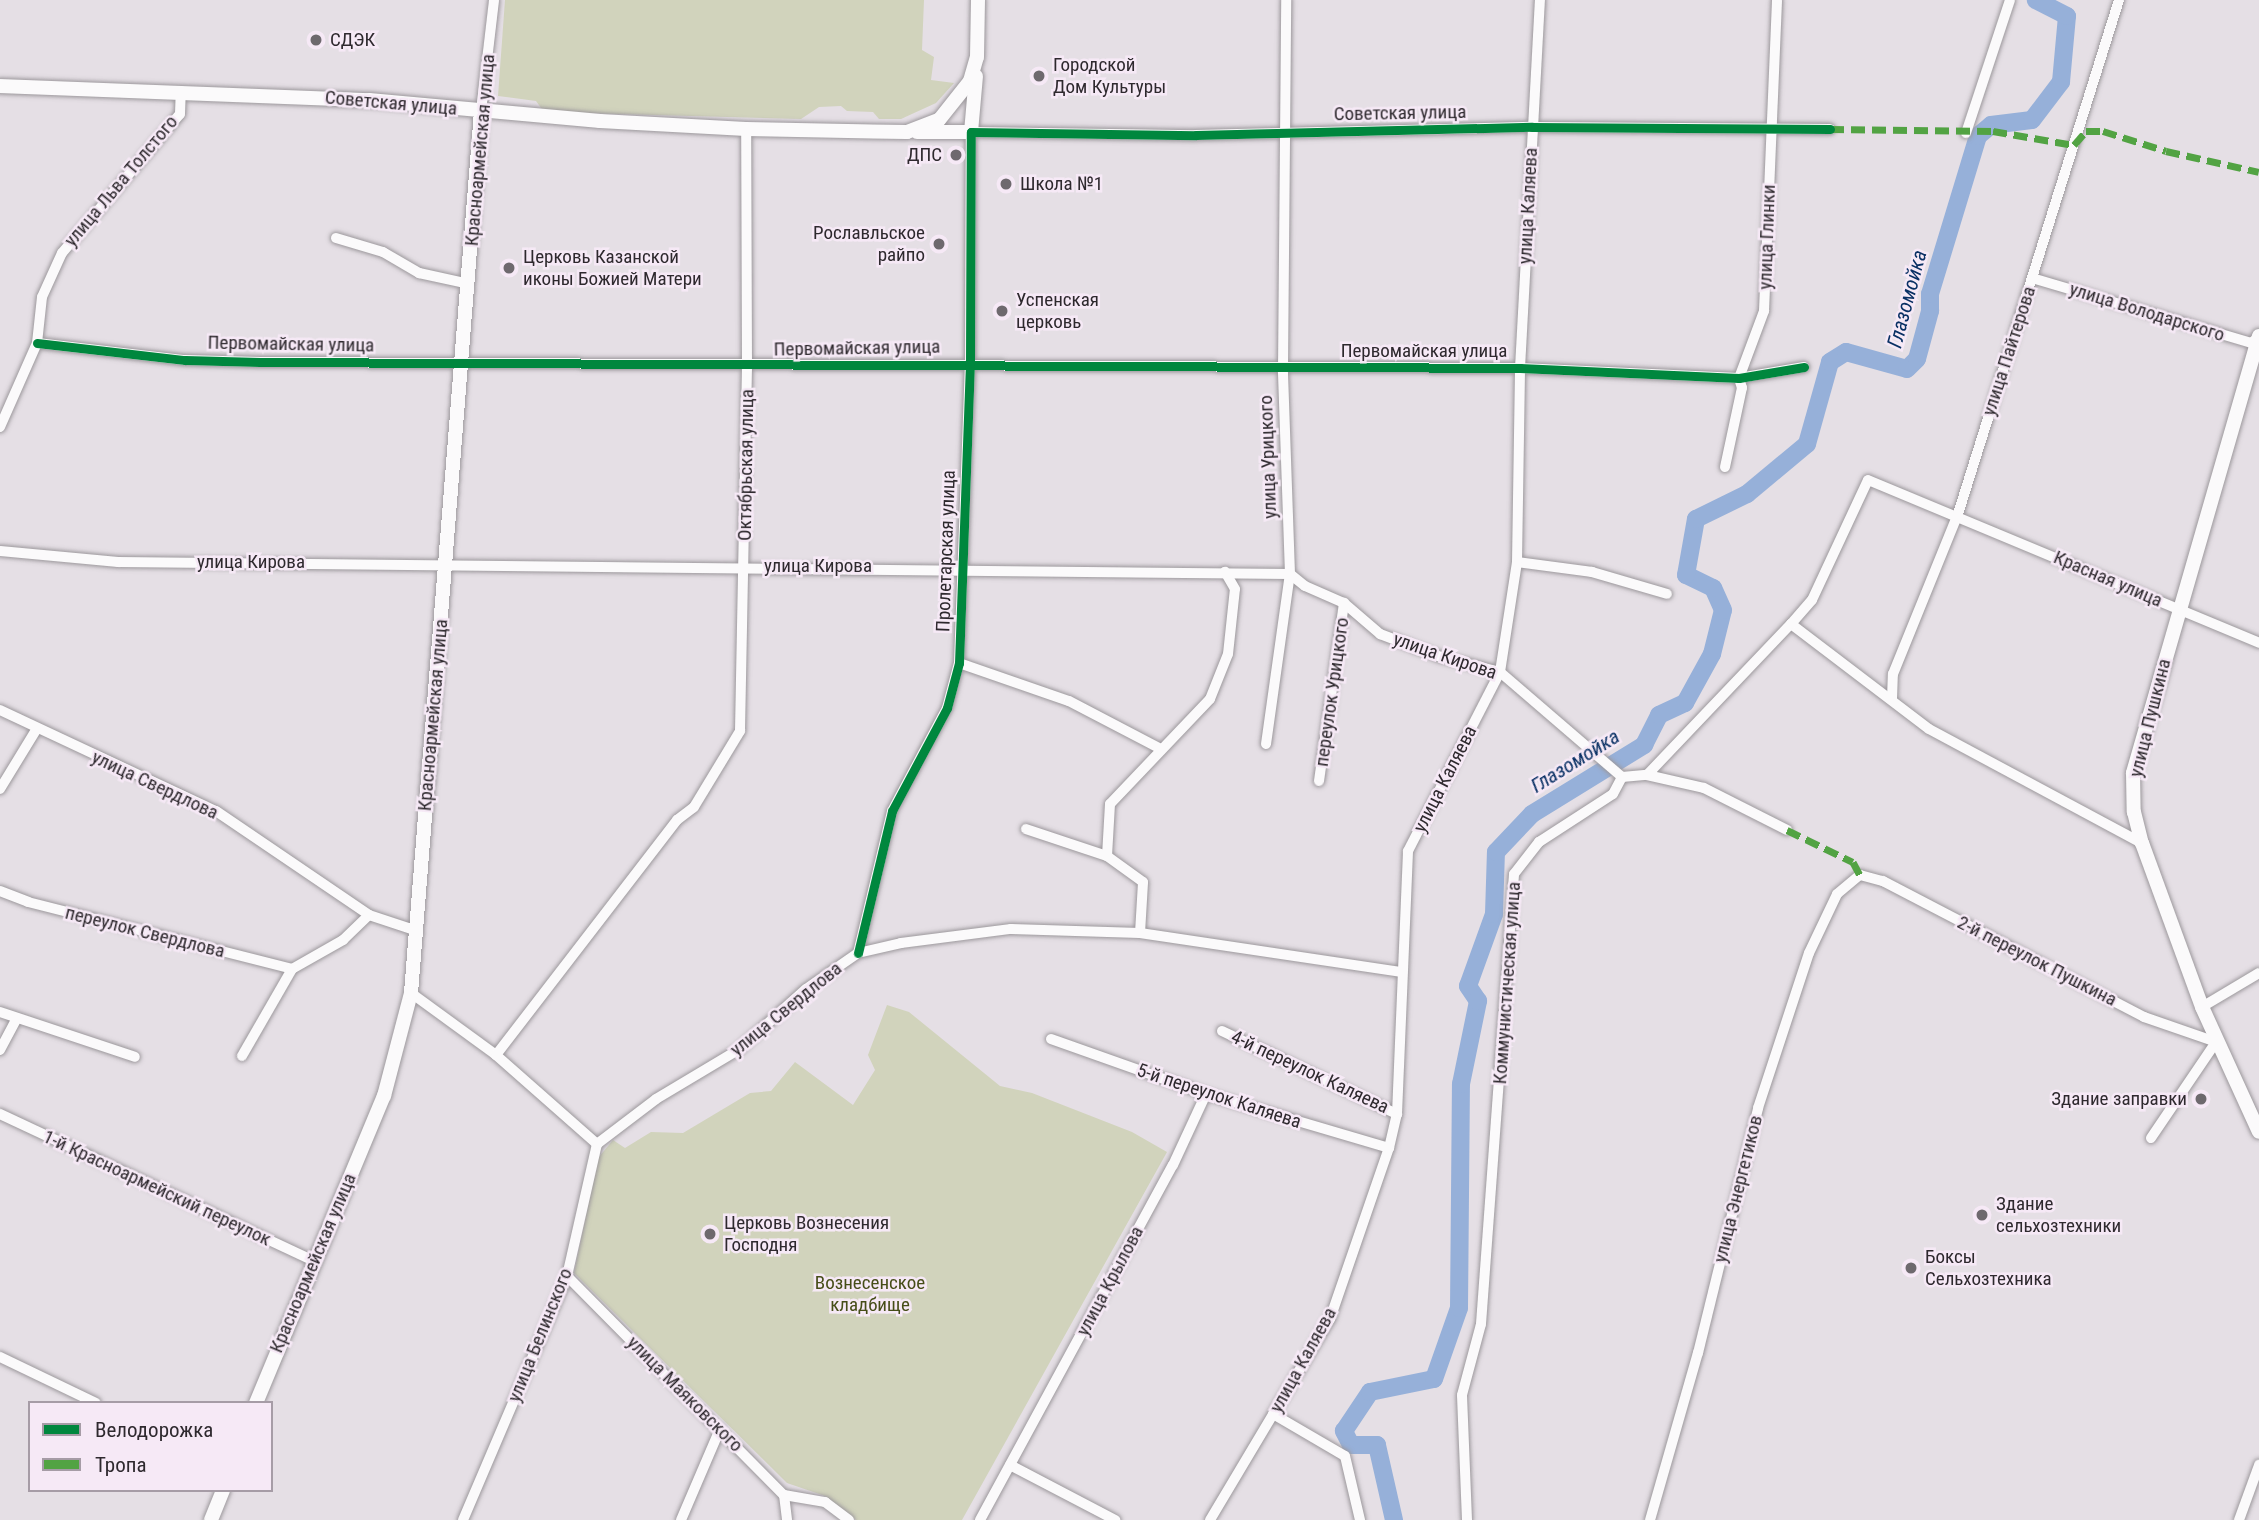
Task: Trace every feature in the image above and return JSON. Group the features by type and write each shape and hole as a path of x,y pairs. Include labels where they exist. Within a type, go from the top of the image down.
{"main road":[{"name":"Пролетарская улица","path":"971,132 978,0"},
{"name":"Пролетарская улица","path":"939,120 970,81 977,57"},
{"name":"Советская улица","path":"0,86 181,91 746,129 971,132"},
{"name":"Красноармейская улица","path":"257,1401 384,1096 411,993 481,111"},
{"name":"Советская улица","path":"907,132 939,120"},
{"name":"улица Пушкина","path":"2259,336 2133,773 2134,812 2142,843 2202,1007 2259,1132"},
{"path":"211,1520 222,1492"}],"street":[{"name":"Красноармейская улица","path":"481,111 494,0"},
{"name":"улица Урицкого","path":"1266,744 1290,574 1283,369 1286,0"},
{"name":"улица Каляева","path":"1210,1520 1329,1319 1389,1148 1397,1114 1408,851 1500,672 1517,562 1520,368 1540,0"},
{"name":"улица Глинки","path":"1725,467 1742,388 1739,378 1764,311 1777,0"},
{"path":"1966,133 2010,0"},
{"name":"улица Пайтерова","path":"1892,699 1893,674 1958,514 2119,0"},
{"name":"улица Льва Толстого","path":"0,428 37,343 42,297 62,253 180,114 181,91"},
{"name":"Советская улица","path":"971,132 1286,133 1532,127 1772,126 1830,129"},
{"name":"Октябрьская улица","path":"496,1055 677,820 694,807 740,731 747,367 746,129"},
{"name":"Пролетарская улица","path":"858,953 892,811 947,708 959,663 970,363 971,132"},
{"path":"336,238 383,252 419,272 469,284"},
{"name":"улица Володарского","path":"2032,278 2251,343 2259,336"},
{"name":"Первомайская улица","path":"37,343 185,360 461,365 747,367 970,363 1283,369 1520,368 1739,378 1804,367"},
{"path":"1647,775 1812,600 1868,480 1958,514"},
{"name":"Красная улица","path":"1958,514 2259,643"},
{"name":"улица Кирова","path":"0,551 118,562 963,568 1290,574 1305,586 1344,603 1380,634 1441,657 1500,672 1622,776"},
{"path":"1517,562 1592,572 1667,594"},
{"path":"1107,856 1110,804 1210,699 1228,654 1235,589 1225,572"},
{"name":"переулок Урицкого","path":"1319,781 1344,603"},
{"path":"1791,624 1929,729 2142,843"},
{"path":"959,663 1069,701 1161,750"},
{"name":"улица Свердлова","path":"0,710 36,730 216,811 369,915 414,930"},
{"path":"0,789 36,730"},
{"path":"1622,776 1647,775 1704,788 1787,830"},
{"name":"Коммунистическая улица","path":"1467,1520 1462,1395 1481,1324 1514,874 1539,842 1613,794 1622,776"},
{"path":"1026,829 1107,856 1143,882 1140,933"},
{"name":"2-й переулок Пушкина","path":"1860,875 1895,887 2144,1017 2216,1041"},
{"name":"улица Энергетиков","path":"1650,1520 1766,1082 1809,953 1837,894 1860,875"},
{"name":"переулок Свердлова","path":"0,891 28,902 292,969"},
{"path":"242,1056 292,969 343,940 369,915"},
{"name":"улица Свердлова","path":"597,1144 656,1099 738,1050 806,989 858,953 1011,929 1140,933 1402,972"},
{"path":"2202,1007 2259,973"},
{"path":"411,993 496,1055 597,1144"},
{"path":"0,1012 135,1057"},
{"path":"0,1050 17,1018"},
{"name":"4-й переулок Каляева","path":"1222,1031 1397,1114"},
{"name":"5-й переулок Каляева","path":"1051,1039 1206,1094 1389,1148"},
{"path":"2151,1138 2216,1041"},
{"name":"улица Крылова","path":"980,1520 1173,1166 1206,1094"},
{"name":"1-й Красноармейский переулок","path":"0,1114 314,1261"},
{"name":"улица Белинского","path":"463,1520 567,1276 597,1144"},
{"name":"улица Маяковского","path":"567,1276 784,1494"},
{"path":"0,1357 92,1401"},
{"path":"1273,1414 1345,1456 1360,1520"},
{"path":"681,1520 720,1429"},
{"path":"1010,1465 1115,1520"},
{"path":"2239,1520 2259,1465"},
{"path":"787,1520 784,1494 825,1502 849,1520"}],"green space":[{"path":"505,0 924,0 922,50 934,57 931,80 954,83 936,103 901,119 879,119 873,112 847,111 841,106 819,107 801,119 544,112 536,101 498,96"},
{"name":"Вознесенское кладбище","path":"887,1005 909,1012 1000,1086 1032,1093 1132,1132 1167,1152 962,1520 856,1520 825,1496 787,1483 574,1273 598,1158 613,1140 625,1148 651,1132 683,1133 750,1093 771,1091 795,1062 853,1105 875,1070 868,1055"}],"waterway":[{"name":"Глазомойка","path":"1394,1520 1377,1445 1351,1445 1344,1431 1370,1392 1434,1379 1459,1308 1461,1084 1478,1001 1468,986 1494,914 1496,852 1532,814 1644,745 1659,715 1685,703 1712,654 1723,610 1713,588 1686,575 1696,519 1747,494 1807,444 1830,362 1846,352 1907,369 1917,359 1930,311 1930,294 1978,136 1991,125 2032,120 2061,82 2067,16 2036,0"}],"marked path":[{"path":"1830,129 1993,131 2074,145 2086,131 2103,131 2166,151 2259,172"},
{"path":"1787,830 1853,862 1860,875"}],"cycle path":[{"path":"858,953 892,811 947,708 959,663 970,363 971,132 1196,135 1532,127 1830,129"},
{"path":"37,343 185,360 260,362 1520,368 1739,378 1804,367"}],"place":[{"name":"СДЭК","path":"316,40"},
{"name":"Городской Дом Культуры","path":"1039,76"},
{"name":"ДПС","path":"956,155"},
{"name":"Школа №1","path":"1006,184"},
{"name":"Рославльское райпо","path":"939,244"},
{"name":"Церковь Казанской иконы Божией Матери","path":"509,268"},
{"name":"Успенская церковь","path":"1002,311"},
{"name":"Здание заправки","path":"2201,1099"},
{"name":"Здание сельхозтехники","path":"1982,1215"},
{"name":"Церковь Вознесения Господня","path":"710,1234"},
{"name":"Боксы Сельхозтехника","path":"1911,1268"}]}
